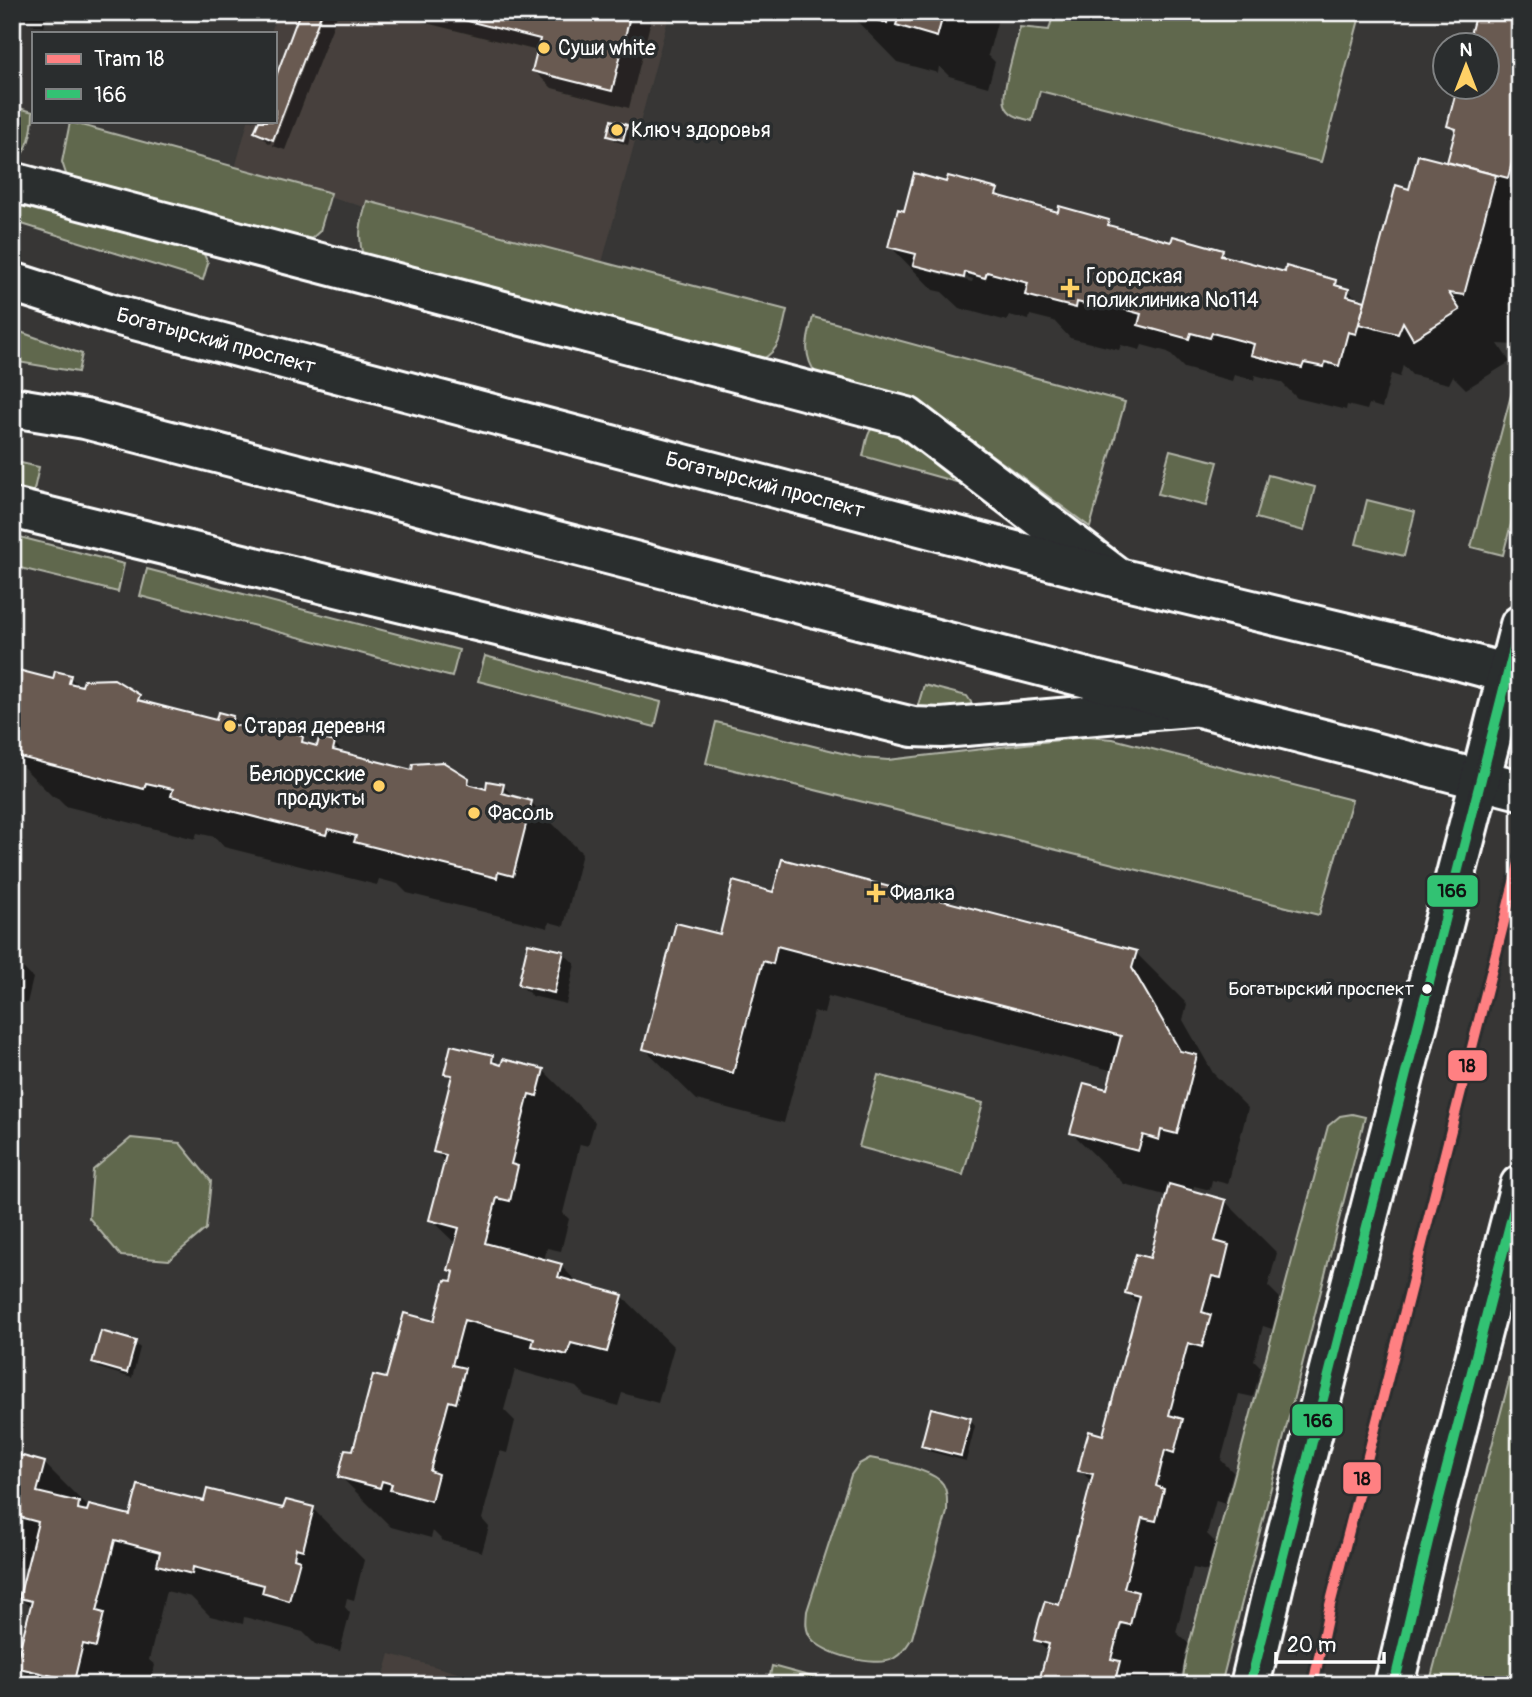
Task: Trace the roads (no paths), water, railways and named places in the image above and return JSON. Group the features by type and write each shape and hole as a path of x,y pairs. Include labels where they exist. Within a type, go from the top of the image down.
{"street":[{"path":"12,182 907,417 1118,578"},
{"name":"Богатырский проспект","path":"12,282 113,314 1118,578 1513,676"},
{"path":"12,407 99,422 1520,790"},
{"path":"12,508 913,727 942,728 1197,706"},
{"path":"1250,1685 1480,780 1513,676 1520,625"},
{"path":"1394,1685 1520,1185"}],"tram line":[{"name":"18","path":"1313,1685 1329,1609 1520,859"}],"place":[{"name":"Суши white","path":"544,48"},
{"name":"Ключ здоровья","path":"617,130"},
{"name":"Городская поликлиника №114","path":"1070,288"},
{"name":"Старая деревня","path":"230,726"},
{"name":"Белорусские продукты","path":"379,786"},
{"name":"Фасоль","path":"474,813"},
{"name":"Фиалка","path":"876,893"},
{"name":"Богатырский проспект","path":"1427,989"}]}
